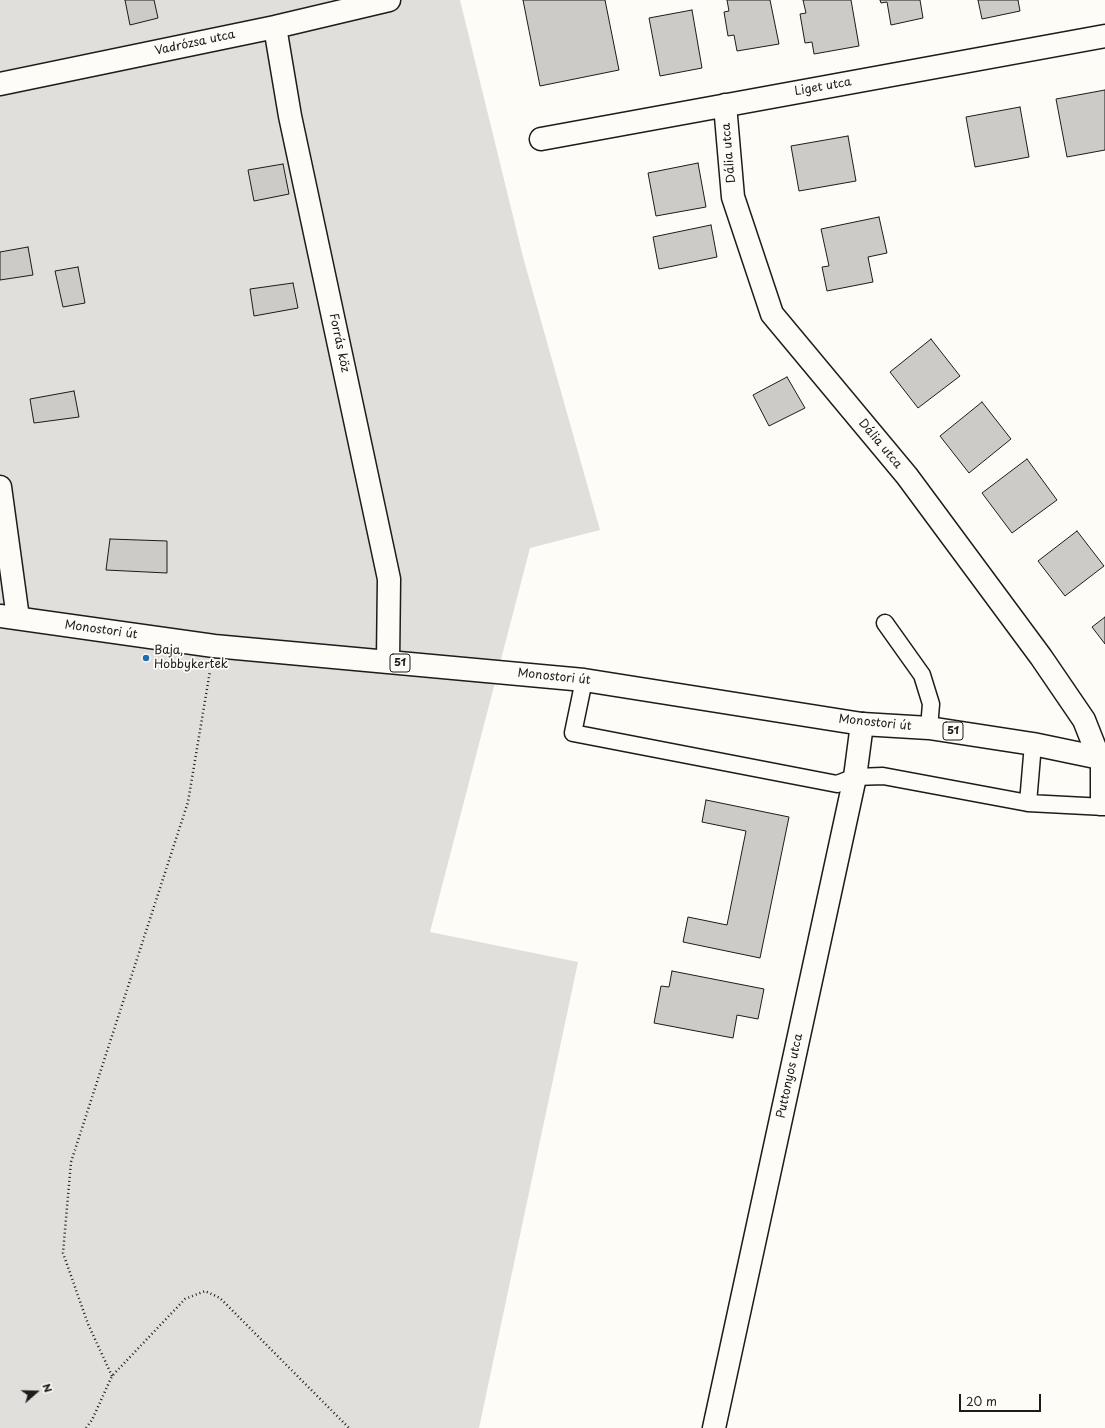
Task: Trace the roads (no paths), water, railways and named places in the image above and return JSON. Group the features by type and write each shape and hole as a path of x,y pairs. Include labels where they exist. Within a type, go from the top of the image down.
{"street":[{"name":"Vadrózsa utca","path":"0,84 275,26 389,0"},
{"name":"Forrás köz","path":"275,26 290,116 389,579 388,661"},
{"name":"Liget utca","path":"541,139 1105,36"},
{"name":"Dália utca","path":"725,105 733,197 772,314 906,476 1041,656 1084,720 1102,759"},
{"path":"0,487 9,617"},
{"name":"Monostori út","path":"9,617 214,646 584,680 862,724 929,728 1033,744 1102,759"},
{"name":"Puttonyos utca","path":"714,1428 855,777 862,724"}],"lane":[{"path":"886,623 922,675 931,704 929,728"},
{"path":"584,680 573,733 837,784 855,777 883,776 1028,803 1102,807 1102,759"},
{"path":"1028,803 1033,744"}],"place":[{"name":"Baja, Hobbykertek","path":"146,658"}]}
